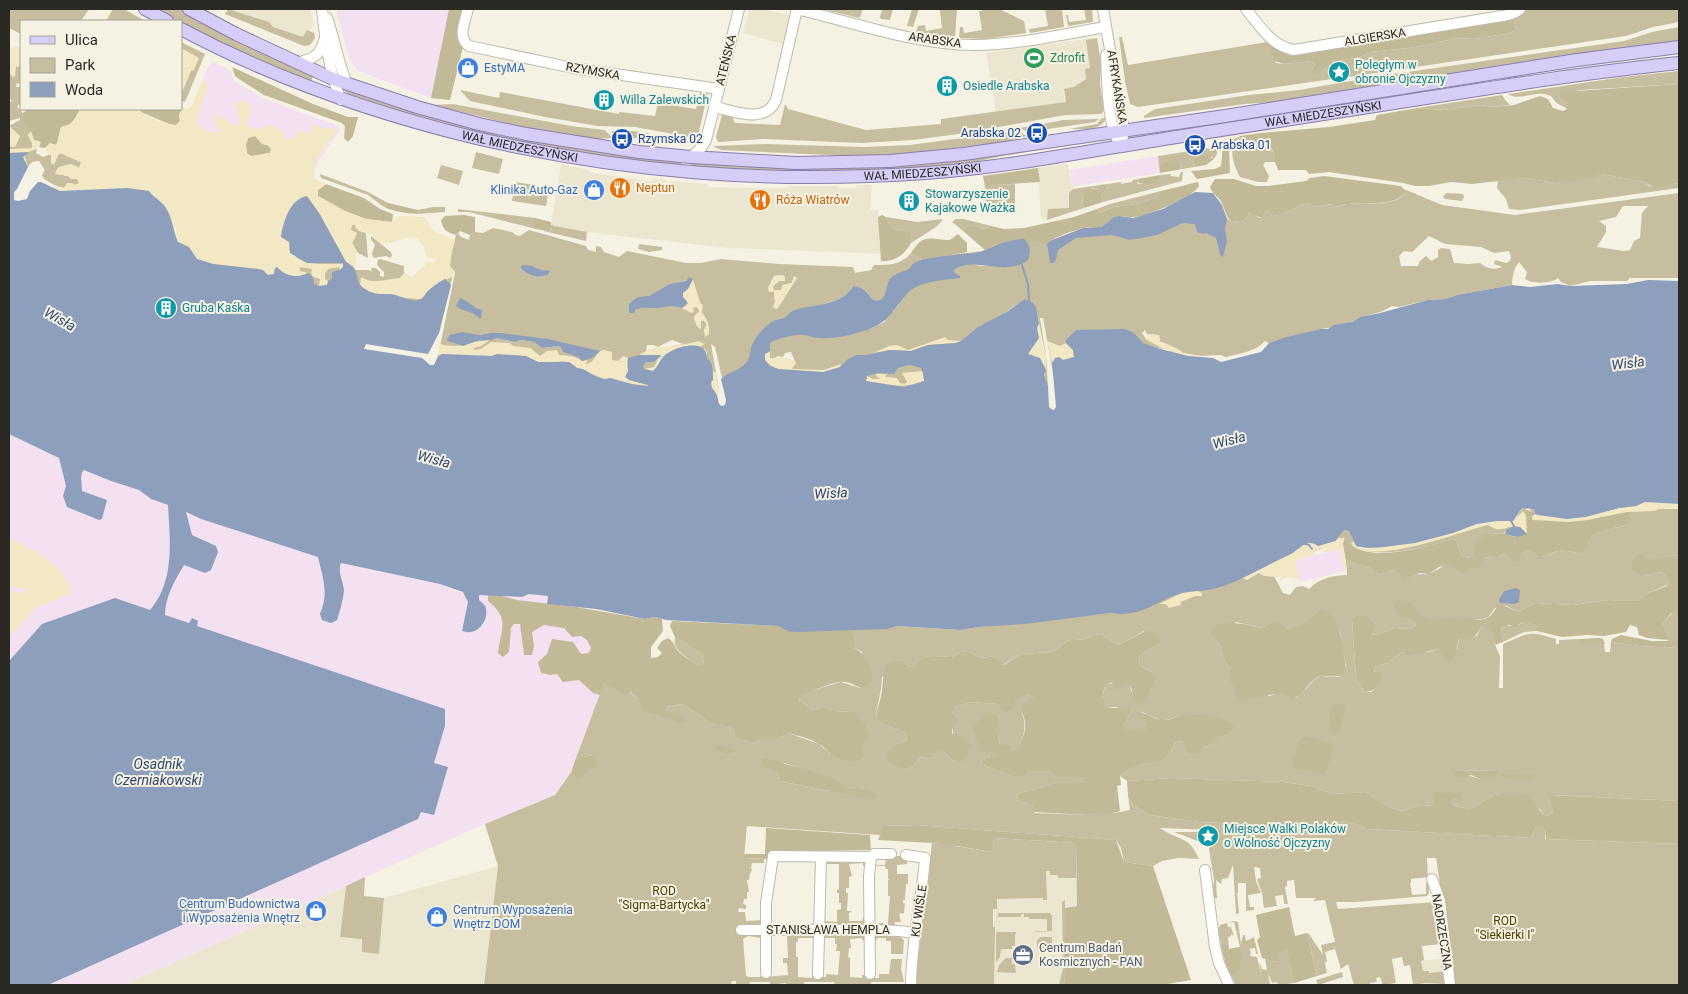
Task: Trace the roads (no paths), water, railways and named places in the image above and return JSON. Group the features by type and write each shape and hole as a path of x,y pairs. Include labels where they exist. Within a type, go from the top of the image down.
{"main road":[{"path":"144,9 165,20"},
{"name":"WAŁ MIEDZESZYŃSKI","path":"189,9 296,63 333,79 442,114 502,129 593,145 722,160 804,163 890,161 972,153 1232,115 1601,57 1679,47"},
{"name":"WAŁ MIEDZESZYŃSKI","path":"182,30 257,67 341,100 405,119 514,146 623,166 712,175 819,178 929,173 1006,164 1574,75 1679,62"}],"street":[{"path":"323,9 325,37 333,79 341,100"},
{"path":"323,9 333,35 341,69 347,84"},
{"name":"RZYMSKA","path":"468,9 462,37 469,46 573,68 719,89"},
{"name":"ATEŃSKA","path":"691,157 701,148 706,140 739,9"},
{"path":"715,107 734,111 738,114 763,113 771,109 776,100 796,9"},
{"name":"ARABSKA","path":"796,9 943,43 997,44 1107,32"},
{"name":"AFRYKAŃSKA","path":"1103,9 1107,32 1107,88 1121,146"},
{"name":"ALGIERSKA","path":"1246,9 1272,41 1283,48 1294,50 1508,15 1520,9"},
{"path":"296,63 317,56 322,48 325,37"},
{"path":"706,140 714,153 722,160"},
{"path":"766,973 766,903 773,856 871,857 874,854 891,854"},
{"name":"KU WIŚLE","path":"906,854 926,858 915,933 911,985"},
{"path":"818,974 821,857"},
{"path":"870,974 869,876 871,857"},
{"path":"1205,870 1215,947 1219,963 1229,985"},
{"name":"NADRZECZNA","path":"1432,879 1440,901 1450,985"},
{"name":"STANISŁAWA HEMPLA","path":"741,930 870,930 915,933"}],"water":[{"path":"28,152 23,157 28,167 14,192 14,200 27,199 30,191 38,182 60,191 127,188 149,191 166,208 178,242 189,247 197,259 213,264 263,270 268,275 274,274 277,267 291,276 300,276 308,273 313,277 314,284 319,286 327,285 328,281 332,279 332,272 340,270 343,267 343,263 307,263 290,253 289,242 281,237 288,212 296,202 307,196 319,213 346,262 354,269 359,283 368,291 418,300 445,279 451,285 439,333 428,354 366,344 364,349 422,358 430,365 434,365 438,356 442,354 526,356 538,362 569,362 577,368 604,379 610,378 648,386 625,377 628,371 628,358 639,355 661,355 654,362 646,362 643,366 644,369 653,371 663,357 670,352 683,347 696,346 706,352 707,358 712,365 713,380 711,384 721,406 725,405 726,400 721,379 746,363 756,339 763,329 774,321 786,317 794,310 835,301 848,293 853,286 857,286 867,292 873,300 882,299 889,280 896,274 909,269 914,263 935,257 978,252 1023,238 1029,245 1030,253 1028,260 1019,265 1009,267 962,266 954,270 960,278 931,282 911,290 887,318 876,326 839,337 818,338 800,335 781,338 770,343 770,351 765,354 765,360 770,366 779,369 823,372 840,367 848,359 856,355 890,350 911,351 928,345 956,343 978,327 1005,313 1025,299 1032,302 1036,307 1039,323 1037,328 1039,338 1028,354 1040,358 1046,371 1044,374 1048,386 1049,407 1054,410 1056,407 1052,363 1055,358 1059,357 1063,360 1074,357 1073,350 1066,343 1066,340 1076,330 1125,329 1134,333 1143,343 1157,348 1188,356 1213,358 1221,362 1261,352 1269,343 1283,338 1320,329 1328,329 1334,325 1352,322 1360,317 1428,300 1446,299 1457,295 1512,285 1530,287 1558,284 1570,286 1627,284 1648,280 1679,281 1679,504 1645,502 1636,506 1567,519 1538,515 1535,514 1534,509 1522,508 1513,521 1477,524 1453,533 1415,543 1384,547 1369,548 1356,546 1349,531 1344,530 1335,541 1318,546 1310,543 1303,545 1293,553 1233,582 1213,589 1172,596 1148,608 1131,613 1110,613 961,630 897,626 888,629 796,632 787,631 779,626 666,620 655,617 645,619 596,609 547,604 548,596 529,594 522,597 479,595 479,600 485,605 486,610 484,623 478,629 467,632 462,631 468,602 463,592 440,584 341,563 340,570 344,595 337,620 331,623 322,620 320,614 325,593 318,557 201,519 186,512 192,535 216,546 218,552 211,570 205,573 184,565 169,595 165,615 189,623 192,618 198,621 197,626 445,709 445,726 434,763 448,767 434,815 421,812 418,819 48,985 9,985 9,661 42,624 115,598 150,610 164,586 170,546 168,505 151,499 139,490 84,470 81,477 82,491 107,500 102,519 99,520 67,507 63,496 66,486 59,458 9,434 9,153","holes":["909,365 921,368 924,381 905,387 866,381 867,376 878,373 894,374 898,368"]},
{"path":"1195,192 1213,193 1222,205 1227,219 1225,228 1227,242 1223,257 1220,255 1216,238 1206,233 1197,232 1195,224 1183,223 1157,235 1130,240 1112,235 1076,238 1058,250 1054,263 1050,263 1047,244 1050,241 1083,228 1102,227 1114,217 1133,218 1163,209"},
{"path":"523,265 550,271 545,276 533,276 520,268"},
{"path":"689,277 693,279 688,289 683,293 683,297 688,303 682,308 671,306 642,308 636,309 634,313 629,313 629,304 638,297 649,296 670,284 686,281"},
{"path":"460,298 482,310 480,319 475,314 456,306"},
{"path":"461,332 479,335 501,333 548,339 600,351 592,358 582,361 578,357 563,352 560,346 542,348 534,342 521,340 515,342 497,338 477,341 463,346 448,341 447,339 450,335"},
{"path":"1514,526 1520,527 1527,534 1517,537 1505,534 1506,530"},
{"path":"1516,588 1520,590 1519,602 1515,604 1500,603 1499,600 1504,591"}],"waterway":[{"path":"1022,265 1028,284 1029,300"},
{"path":"1511,521 1514,526"},
{"path":"1302,543 1309,545 1312,549"}],"place":[{"name":"Zdrofit","path":"1034,58"},
{"name":"EstyMA","path":"468,68"},
{"name":"Poległym w obronie Ojczyzny","path":"1339,72"},
{"name":"Osiedle Arabska","path":"947,86"},
{"name":"Willa Zalewskich","path":"604,100"},
{"name":"Arabska 02","path":"1037,133"},
{"name":"Rzymska 02","path":"622,139"},
{"name":"Arabska 01","path":"1195,145"},
{"name":"Neptun","path":"620,188"},
{"name":"Klinika Auto-Gaz","path":"594,190"},
{"name":"Róża Wiatrów","path":"760,200"},
{"name":"Stowarzyszenie Kajakowe Ważka","path":"909,201"},
{"name":"Gruba Kaśka","path":"166,308"},
{"name":"Miejsce Walki Polaków o Wolność Ojczyzny","path":"1208,836"},
{"name":"Centrum Budownictwa i Wyposażenia Wnętrz","path":"316,911"},
{"name":"Centrum Wyposażenia Wnętrz DOM","path":"437,917"},
{"name":"Centrum Badań Kosmicznych - PAN","path":"1023,955"}],"water label":[{"name":"Wisła","path":"60,319"},
{"name":"Wisła","path":"1628,363"},
{"name":"Wisła","path":"1229,440"},
{"name":"Wisła","path":"434,459"},
{"name":"Wisła","path":"831,493"},
{"name":"Osadnik Czerniakowski","path":"158,772"}],"park label":[{"name":"ROD \"Sigma-Bartycka\"","path":"664,898"},
{"name":"ROD \"Siekierki I\"","path":"1505,928"}]}
